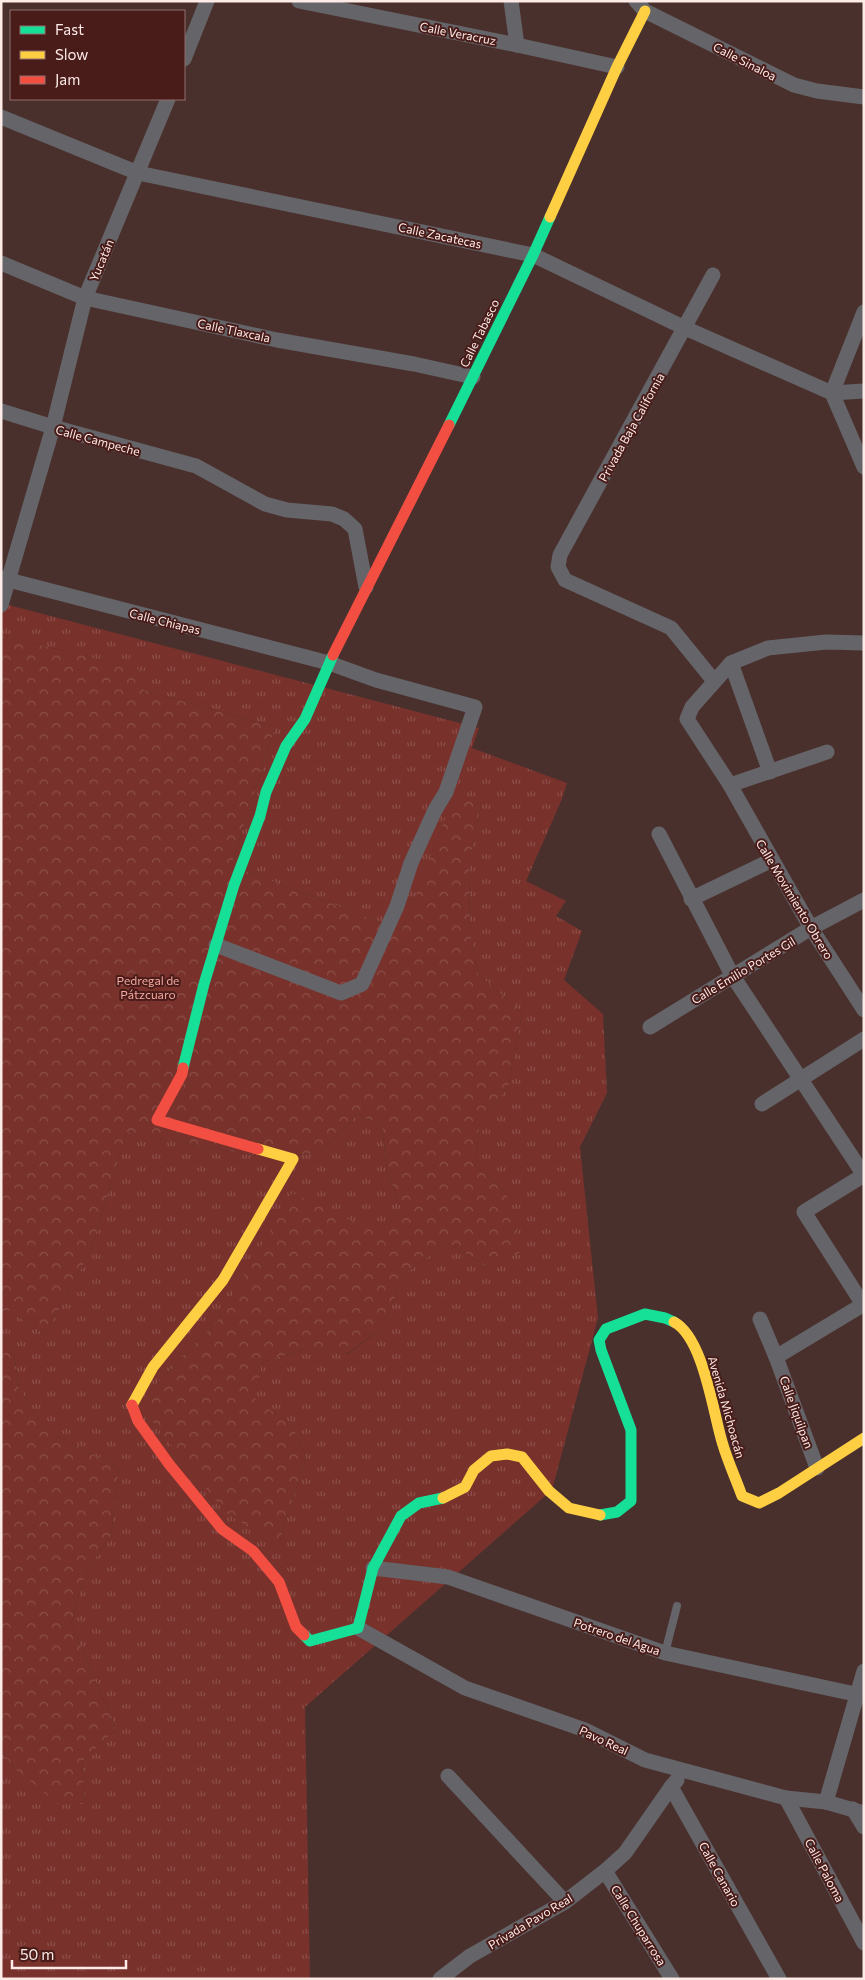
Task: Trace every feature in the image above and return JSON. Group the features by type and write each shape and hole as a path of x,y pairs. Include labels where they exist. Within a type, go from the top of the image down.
{"street":[{"path":"185,56 207,1"},
{"name":"Calle Veracruz","path":"299,1 617,67"},
{"path":"511,1 517,45"},
{"name":"Calle Tabasco","path":"358,1628 310,1641 296,1627 279,1582 253,1551 222,1529 169,1464 138,1422 131,1403 153,1367 224,1280 293,1159 158,1120 182,1074 204,984 234,885 260,816 266,792 286,746 305,719 329,663 366,587 533,256 617,67 640,6"},
{"name":"Calle Sinaloa","path":"640,6 794,85 817,91 864,97"},
{"name":"Yucatán","path":"1,605 5,579 53,427 85,298 168,100"},
{"name":"Calle Zacatecas","path":"1,117 138,173 533,256 685,328 832,393 864,391"},
{"name":"Calle Tlaxcala","path":"1,262 85,298 277,340 414,364 473,377"},
{"name":"Privada Baja California","path":"713,275 560,555 558,567 564,580 671,628 714,681"},
{"path":"864,312 832,393 864,467"},
{"name":"Calle Campeche","path":"1,411 196,466 265,504 287,510 332,514 344,519 355,529 366,587"},
{"name":"Calle Chiapas","path":"5,579 329,663 376,680 475,707 446,792 435,810 411,863 396,906 362,984 342,993 216,945"},
{"path":"714,681 731,663 768,648 826,642 864,643"},
{"path":"731,663 770,772"},
{"name":"Calle Movimiento Obrero","path":"714,681 692,707 687,719 730,785 811,928 864,1010"},
{"path":"730,785 827,752"},
{"path":"659,834 732,975 802,1078 864,1175 804,1212 863,1305 776,1357"},
{"path":"691,899 772,860"},
{"name":"Calle Emilio Portes Gil","path":"650,1027 811,928 864,900"},
{"path":"762,1104 864,1038"},
{"name":"Avenida Michoacán","path":"373,1568 401,1516 419,1503 440,1500 465,1487 474,1470 491,1456 507,1454 522,1457 549,1491 569,1508 600,1515 617,1512 631,1501 631,1430 599,1340 606,1329 645,1314 665,1318 681,1326 702,1361 723,1446 742,1496 759,1503 779,1493 864,1438"},
{"name":"Calle Jiquilpan","path":"760,1319 817,1468"},
{"path":"358,1628 373,1568"},
{"name":"Potrero del Agua","path":"373,1568 448,1577 665,1653 860,1695"},
{"name":"Pavo Real","path":"358,1628 465,1688 585,1730 645,1760 786,1798 826,1802 859,1811"},
{"path":"826,1802 860,1695 864,1670"},
{"path":"671,1787 684,1771"},
{"path":"448,1776 565,1902"},
{"name":"Privada Pavo Real","path":"440,1979 470,1956 565,1902 605,1871 625,1853 671,1787"},
{"name":"Calle Canario","path":"671,1787 780,1979"},
{"name":"Calle Paloma","path":"786,1798 864,1942"},
{"path":"859,1811 864,1827"},
{"name":"Calle Chuparrosa","path":"605,1871 672,1979"}],"lane":[{"path":"665,1653 677,1606"}],"green space":[{"path":"1,603 479,728 472,748 567,783 562,799 526,881 566,901 556,916 582,931 564,980 603,1014 607,1093 580,1147 598,1318 552,1490 305,1707 310,1979 1,1979 1,1749 13,1767 85,1804 82,1762 116,1729 71,1624 86,1571 111,1535 119,1468 45,1429 19,1389 14,1354 1,1333 1,1312 9,1310 45,1335 90,1252 127,1132 256,1156 319,1154 357,1115 382,1124 387,1171 402,1210 376,1232 248,1271 218,1320 146,1395 278,1546 306,1457 291,1423 254,1401 262,1362 310,1348 348,1354 383,1327 404,1274 448,1243 489,1268 506,1193 476,1166 479,1127 509,1084 522,1013 478,974 470,934 469,863 481,805 455,794 402,930 231,866 275,727 143,690 147,672 1,635"},
{"name":"Pedregal de Pátzcuaro","path":"1,635 148,672 143,690 275,727 231,866 402,930 455,793 481,805 469,863 470,934 478,974 522,1013 509,1084 479,1127 476,1166 506,1193 522,1251 489,1268 448,1243 404,1274 383,1327 347,1354 310,1348 262,1362 255,1401 291,1423 306,1457 278,1546 226,1513 151,1420 146,1395 218,1320 292,1193 375,1232 402,1210 387,1171 382,1124 357,1115 319,1154 256,1156 127,1132 90,1252 45,1335 9,1310 1,1312"},
{"path":"1,1333 14,1354 19,1389 45,1429 119,1468 111,1535 86,1571 71,1624 116,1729 82,1762 85,1804 58,1804 13,1767 1,1749"}],"traffic: fast":[{"path":"449,425 550,217"},
{"path":"183,1068 204,984 234,885 260,816 266,792 286,746 305,719 333,655"},
{"path":"600,1515 617,1512 631,1501 631,1430 599,1340 606,1329 645,1314 674,1322"},
{"path":"304,1635 310,1641 358,1628 373,1568 401,1516 419,1503 443,1498"}],"traffic: slow":[{"path":"550,217 617,67 645,11"},
{"path":"132,1405 153,1367 223,1280 293,1159 258,1149"},
{"path":"674,1322 684,1331 693,1344 700,1360 727,1458 742,1496 759,1503 779,1493 864,1438"},
{"path":"443,1498 465,1487 474,1470 491,1456 507,1454 522,1457 549,1491 569,1508 600,1515"}],"traffic: jam":[{"path":"333,655 449,425"},
{"path":"183,1068 182,1074 157,1120 258,1149"},
{"path":"132,1405 138,1421 169,1464 222,1529 253,1551 279,1582 296,1627 304,1635"}]}
